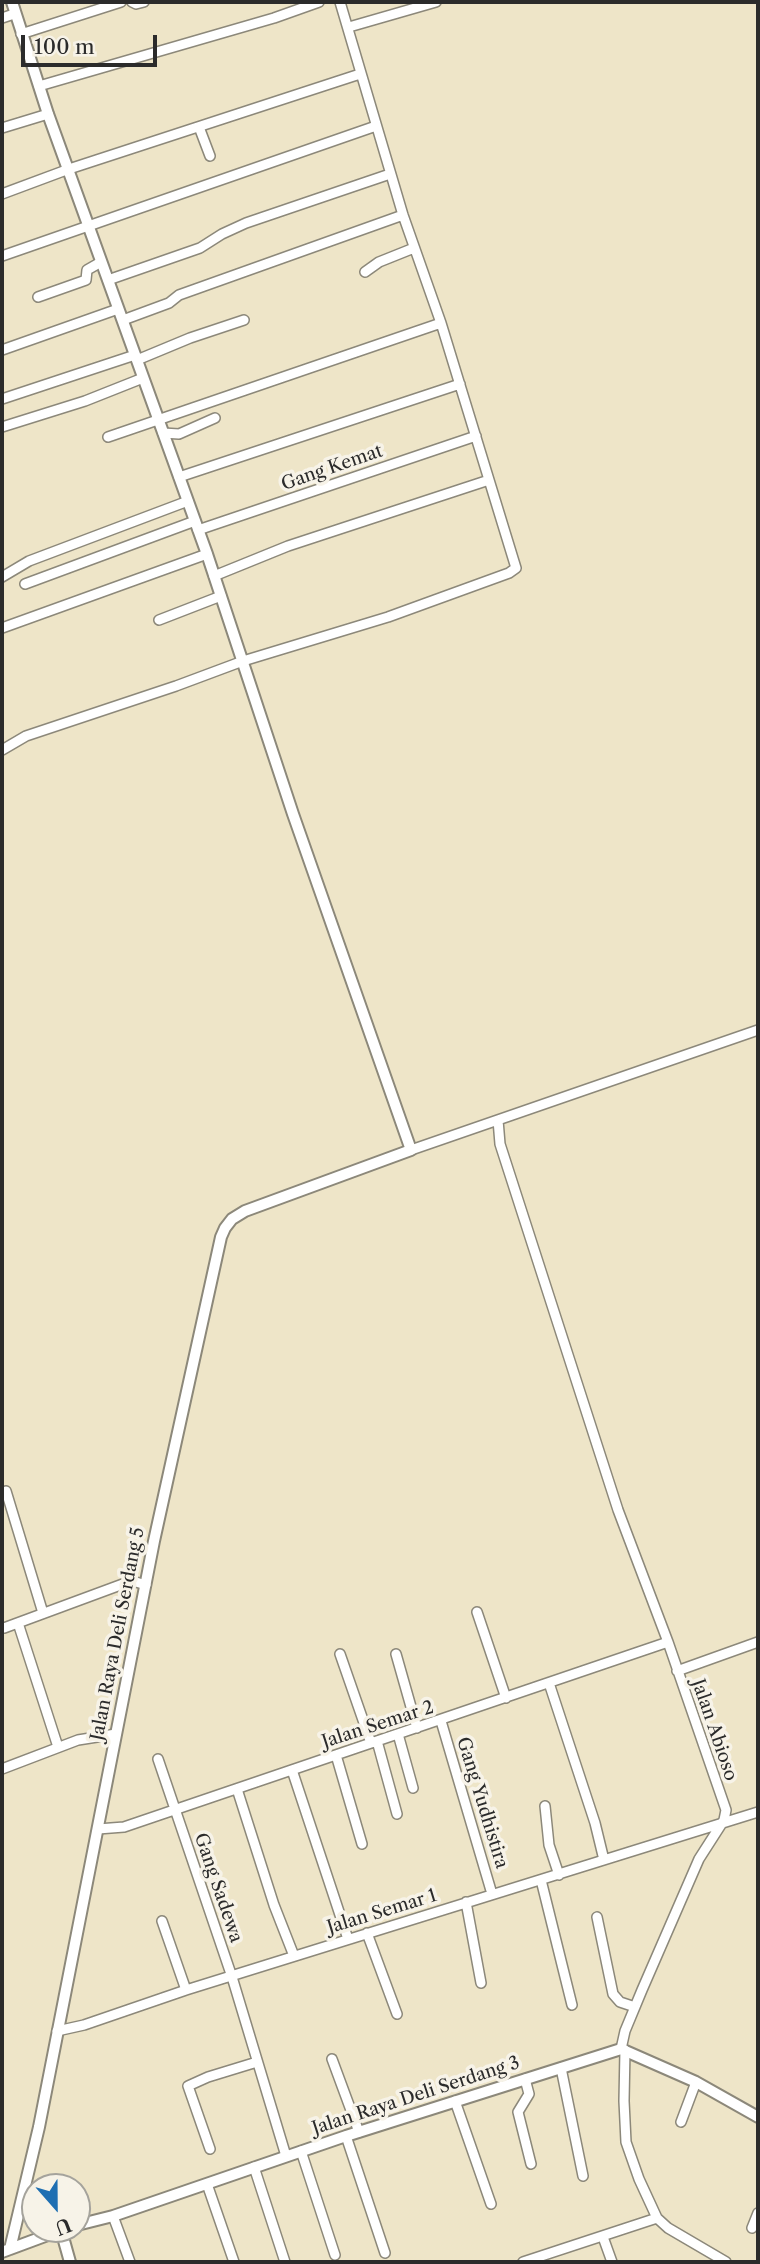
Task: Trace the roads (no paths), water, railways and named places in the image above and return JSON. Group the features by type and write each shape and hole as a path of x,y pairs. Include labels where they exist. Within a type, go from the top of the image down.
{"street":[{"path":"12,2 48,114 222,596 293,814 411,1150 758,1030"},
{"path":"21,34 121,2"},
{"path":"132,2 144,2"},
{"path":"39,86 274,18 319,2"},
{"path":"2,750 26,736 243,661 388,617 514,571 516,565 441,323 390,174 340,2"},
{"path":"349,27 436,2"},
{"path":"2,18 14,14"},
{"path":"2,194 69,169 360,74"},
{"path":"2,128 48,114"},
{"path":"199,127 210,156"},
{"path":"2,256 376,127"},
{"path":"108,280 200,248 246,223 390,174"},
{"path":"2,350 169,303 179,295 403,215"},
{"path":"365,272 379,262 414,248"},
{"path":"38,297 86,280 87,270 101,262"},
{"path":"2,399 244,320"},
{"path":"108,437 441,323"},
{"path":"2,427 85,401 143,378"},
{"path":"179,477 460,384"},
{"path":"163,433 179,434 215,418"},
{"name":"Gang Kemat","path":"25,584 196,525 476,436"},
{"path":"214,576 288,546 489,480"},
{"path":"2,577 29,561 188,501"},
{"path":"2,628 207,554"},
{"path":"159,620 222,596"},
{"name":"Jalan Abioso","path":"498,1120 500,1144 618,1510 668,1642 726,1810 723,1819 709,1828"},
{"name":"Jalan Raya Deli Serdang 5","path":"6,2250 39,2127 60,2030 146,1585 216,1253 225,1228 232,1219 245,1211 411,1150"},
{"path":"6,1491 43,1614"},
{"path":"4,1628 123,1584 136,1582 146,1585"},
{"path":"477,1612 506,1698"},
{"path":"18,1623 58,1747"},
{"name":"Jalan Semar 2","path":"99,1829 113,1829 175,1810 668,1642"},
{"path":"677,1671 758,1643"},
{"path":"340,1654 374,1742 397,1814"},
{"path":"396,1654 417,1728"},
{"path":"549,1683 595,1823 604,1860"},
{"name":"Gang Yudhistira","path":"441,1721 492,1894"},
{"path":"2,1769 78,1740 116,1734"},
{"path":"398,1734 413,1788"},
{"path":"335,1755 362,1844"},
{"name":"Gang Sadewa","path":"158,1759 232,1976 286,2156"},
{"path":"292,1770 348,1939"},
{"path":"237,1789 274,1905 294,1956"},
{"path":"545,1805 549,1845 559,1875"},
{"name":"Jalan Semar 1","path":"60,2030 84,2025 186,1990 758,1812"},
{"path":"709,1828 699,1859 625,2031 624,2101 626,2142 657,2218 668,2228 726,2262"},
{"path":"541,1880 572,2005"},
{"path":"466,1902 481,1983"},
{"path":"597,1917 613,1994 620,2002 635,2007"},
{"path":"163,1921 186,1990"},
{"path":"367,1933 397,2014"},
{"path":"623,2050 696,2082 758,2116"},
{"name":"Jalan Raya Deli Serdang 3","path":"91,2222 346,2136 623,2050"},
{"path":"332,2059 359,2132"},
{"path":"209,2149 188,2086 257,2062"},
{"path":"561,2068 583,2176"},
{"path":"525,2079 528,2094 518,2112 531,2164"},
{"path":"681,2122 696,2082"},
{"path":"455,2101 491,2204"},
{"path":"346,2136 385,2253"},
{"path":"301,2151 335,2255"},
{"path":"254,2167 285,2262"},
{"path":"207,2184 234,2262"},
{"path":"752,2228 758,2213"},
{"path":"113,2216 130,2262"},
{"path":"523,2262 657,2218"},
{"path":"603,2237 612,2262"},
{"path":"6,2250 26,2243"},
{"path":"65,2243 69,2262"}]}
